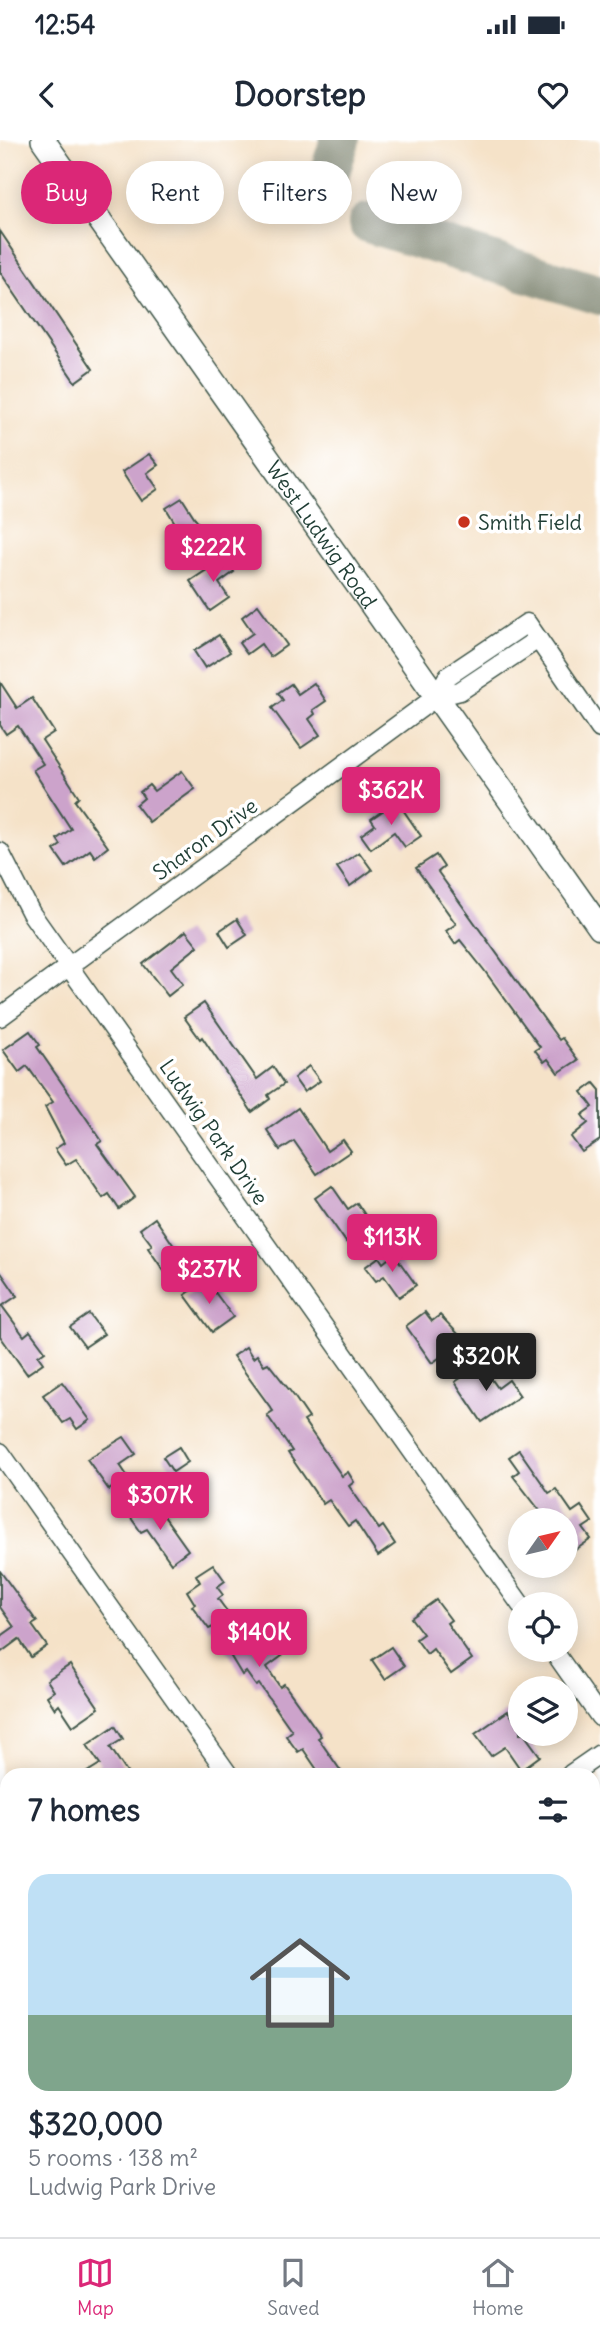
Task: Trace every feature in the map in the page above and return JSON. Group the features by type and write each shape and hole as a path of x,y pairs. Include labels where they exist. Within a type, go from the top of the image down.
{"main road":[{"name":"West Ludwig Road","path":"43,140 600,928"}],"street":[{"path":"436,697 448,676 527,623 600,729"},
{"path":"436,697 460,691 538,639"},
{"name":"Sharon Drive","path":"0,1017 436,697"},
{"name":"Ludwig Park Drive","path":"0,852 31,913 69,968 512,1592"},
{"path":"0,1452 224,1768"},
{"path":"561,1662 600,1717"},
{"path":"580,1768 600,1754"}],"building":[{"path":"0,231 93,369 75,382 0,272"},
{"path":"149,454 158,465 147,473 158,489 141,501 122,472"},
{"path":"182,498 198,523 181,533 166,508"},
{"path":"225,558 234,572 219,583 229,598 210,611 190,581"},
{"path":"258,605 287,645 270,657 261,644 247,654 239,643 253,633 242,617"},
{"path":"219,635 230,652 205,668 194,651"},
{"path":"0,682 17,708 32,698 54,732 42,740 79,797 75,801 108,847 95,857 90,850 66,867 54,850 61,845 57,839 71,829 33,770 43,764 18,726 6,734 0,725"},
{"path":"314,683 326,701 313,710 315,714 309,719 320,735 301,748 272,708 283,700 278,693 291,684 298,694"},
{"path":"182,771 195,789 149,822 136,805 144,798 140,792 149,785 154,791"},
{"path":"397,801 421,836 405,847 394,832 371,849 361,835 375,825 371,819"},
{"path":"359,852 372,870 350,886 337,867"},
{"path":"436,855 444,867 438,872 559,1040 562,1038 578,1060 558,1073 548,1059 544,1062 535,1050 540,1047 484,970 460,940 455,944 446,931 456,924 416,868"},
{"path":"237,919 247,935 229,947 219,931"},
{"path":"186,931 198,946 171,968 183,984 168,996 143,964"},
{"path":"204,1003 257,1079 273,1067 284,1084 268,1095 270,1099 252,1112 202,1037 200,1039 184,1017"},
{"path":"30,1031 40,1045 37,1047 102,1141 97,1144 135,1197 119,1209 109,1194 103,1198 76,1159 66,1165 55,1149 64,1143 45,1107 53,1102 27,1066 19,1072 3,1050"},
{"path":"309,1066 320,1081 304,1092 294,1078"},
{"path":"594,1083 600,1090 600,1140 582,1152 571,1137 588,1123 582,1115 593,1107 582,1092"},
{"path":"298,1108 327,1151 343,1140 351,1151 317,1174 294,1141 280,1150 267,1130"},
{"path":"332,1186 348,1209 357,1203 371,1224 346,1242 315,1198"},
{"path":"155,1218 187,1265 169,1278 148,1248 152,1245 140,1229"},
{"path":"394,1254 416,1285 399,1297 384,1276 376,1281 365,1267 379,1257 383,1263"},
{"path":"0,1271 17,1296 2,1306 24,1336 30,1331 45,1351 38,1356 43,1363 27,1374 0,1336"},
{"path":"206,1280 233,1317 212,1332 185,1295"},
{"path":"425,1312 432,1321 440,1315 464,1340 432,1363 406,1326"},
{"path":"89,1314 104,1334 85,1347 70,1327"},
{"path":"246,1347 253,1358 257,1355 264,1365 268,1363 294,1396 309,1418 304,1421 342,1476 348,1472 354,1482 349,1486 379,1529 383,1526 395,1544 378,1556 355,1521 348,1526 329,1500 323,1504 288,1453 292,1451 267,1415 273,1411 233,1356"},
{"path":"481,1364 498,1388 509,1380 520,1396 482,1422 455,1382"},
{"path":"62,1382 90,1420 77,1429 70,1419 63,1423 43,1395"},
{"path":"124,1437 136,1454 120,1465 132,1483 120,1491 116,1485 109,1490 87,1459"},
{"path":"179,1447 188,1462 173,1472 163,1457"},
{"path":"519,1450 549,1493 556,1489 569,1508 538,1508 513,1476 519,1471 509,1457"},
{"path":"154,1502 188,1550 171,1563 147,1529 141,1532 131,1518"},
{"path":"581,1506 592,1522 583,1528 591,1539 578,1548 578,1508"},
{"path":"213,1564 225,1581 217,1587 223,1595 218,1599 256,1651 271,1640 282,1656 267,1667 280,1687 284,1684 321,1736 318,1738 339,1768 316,1768 303,1749 298,1752 286,1736 292,1731 259,1684 256,1686 246,1672 242,1675 213,1627 209,1629 192,1606 195,1604 187,1591 200,1582 196,1575"},
{"path":"0,1571 37,1622 32,1625 47,1646 31,1657 19,1639 0,1653 0,1637 14,1627 0,1607"},
{"path":"436,1600 451,1620 447,1623 472,1659 451,1674 433,1649 427,1654 416,1639 423,1634 411,1618"},
{"path":"391,1647 404,1666 385,1679 372,1660"},
{"path":"70,1665 99,1708 73,1726 59,1705 55,1709 47,1696 54,1691 47,1680"},
{"path":"508,1711 508,1746 533,1746 540,1756 520,1768 505,1747 491,1756 475,1734"},
{"path":"115,1726 123,1739 110,1747 124,1768 94,1768 100,1764 87,1745"}],"taxiway":[{"path":"333,161 340,140"},
{"path":"371,224 600,295"}],"place":[{"name":"Smith Field","path":"464,522"}]}
